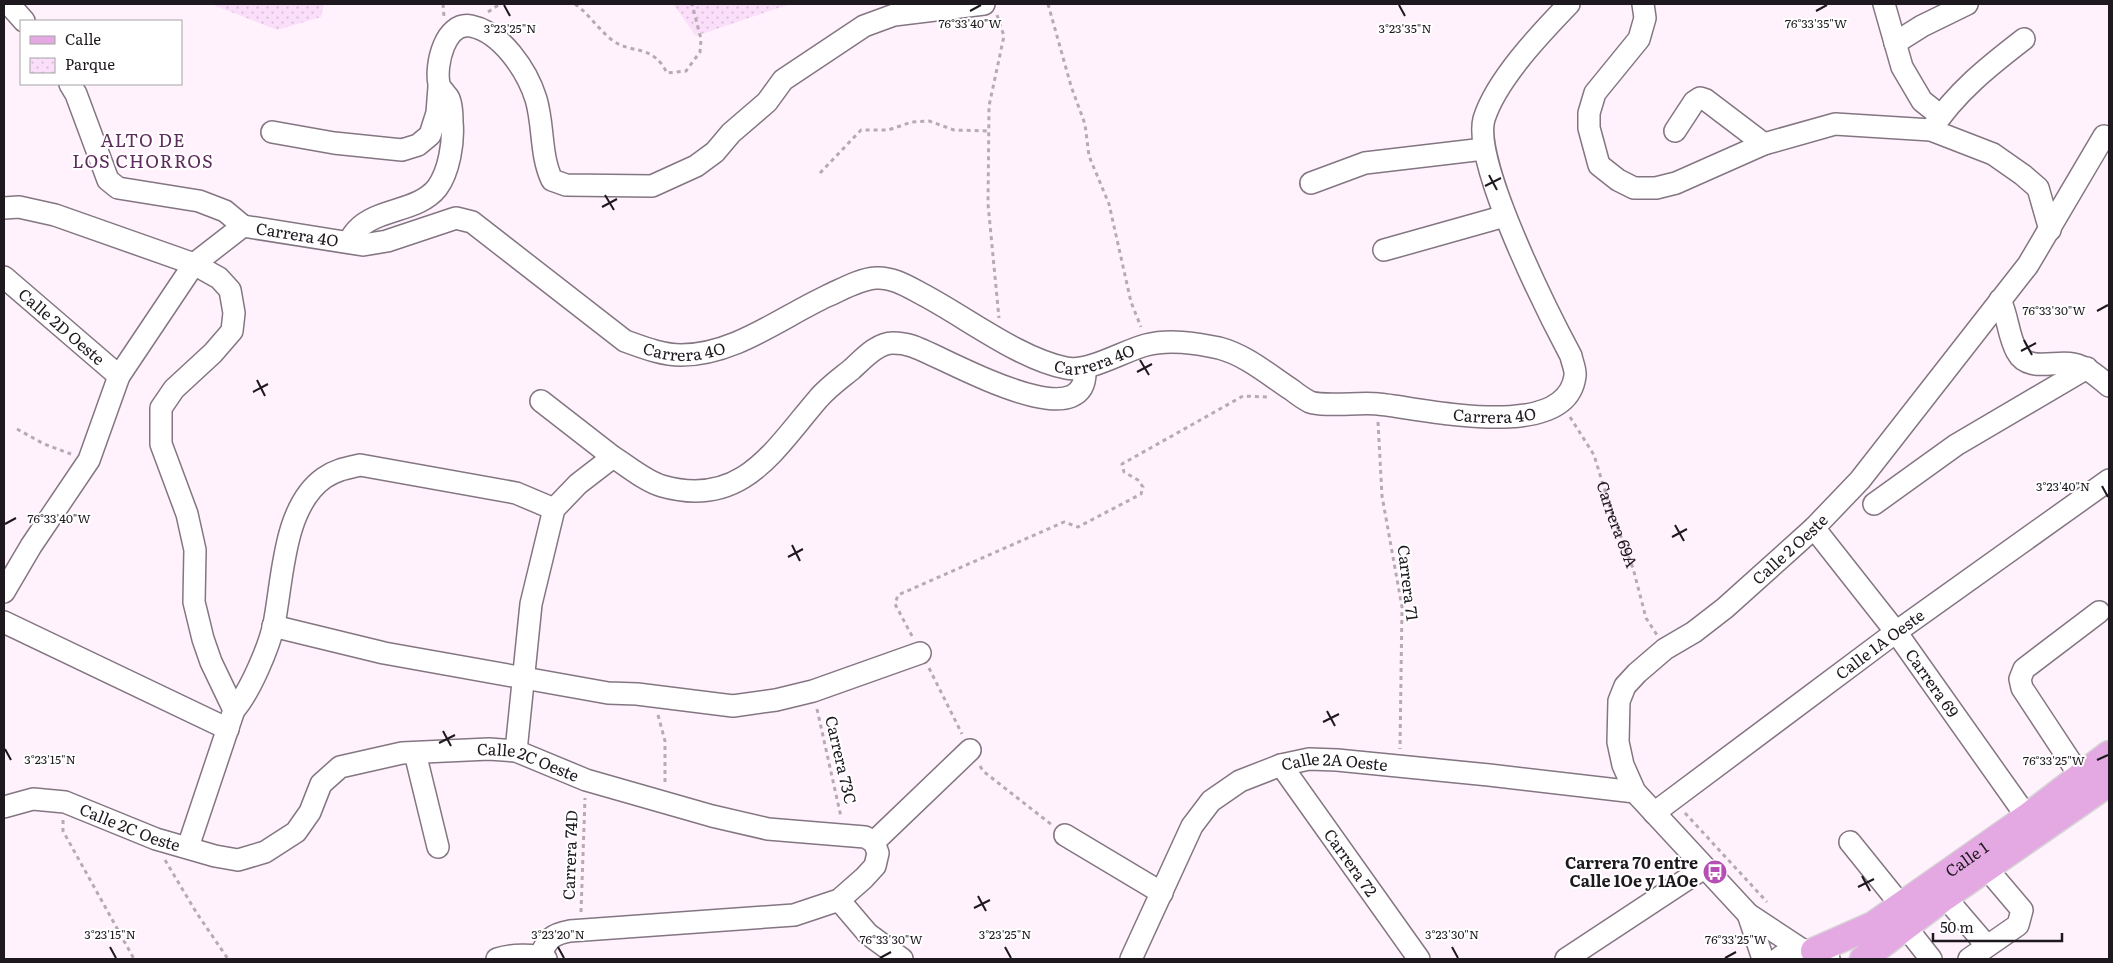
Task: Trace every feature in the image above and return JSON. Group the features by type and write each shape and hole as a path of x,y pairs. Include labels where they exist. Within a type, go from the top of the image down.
{"main road":[{"name":"Calle 1","path":"1863,959 1903,915 2109,754"},
{"name":"Calle 1","path":"1815,953 1873,925 1903,915 1945,896 2109,783"}],"street":[{"path":"9,4 23,20"},
{"path":"1560,402 1570,392 1576,375 1571,356 1505,216 1484,149 1484,120 1498,90 1535,39 1570,4"},
{"path":"1643,4 1645,18 1639,39 1595,93 1589,128 1599,165 1618,180 1634,188 1656,188 1676,183 1764,144 1835,124 1936,123 1993,154 2038,188 2050,230"},
{"path":"1884,4 1902,66 1936,123"},
{"path":"1894,43 1967,4"},
{"path":"272,132 342,144 402,150 418,145 430,135 436,113 440,57 447,37 458,28 469,26 491,32 515,58 536,98 544,142 545,165 552,180 566,186 652,186 702,161 767,102 783,80 864,26 894,15 990,8"},
{"path":"1936,123 1973,79 2024,39"},
{"path":"4,592 31,546 89,460 119,376 194,264 243,226 225,211 199,201 118,188 108,180 76,94 71,85"},
{"path":"349,242 357,229 371,220 417,202 436,188 448,163 453,125 449,99 439,85"},
{"path":"1675,131 1694,102 1700,98 1706,100 1764,144"},
{"name":"Calle 2 Oeste","path":"1748,914 1644,802 1623,765 1618,742 1619,701 1625,686 1665,649 1694,632 1725,608 1814,528 1860,480 2028,265 2104,136"},
{"path":"1311,183 1365,163 1484,149"},
{"path":"4,208 19,207 55,215 194,264 219,278 230,290 234,313 232,331 213,353 174,389 161,408 161,444 187,514 194,550 194,602 203,639 231,720"},
{"path":"1384,250 1505,216"},
{"name":"Carrera 4O","path":"243,226 363,244 387,241 456,218 472,222 625,341 652,350 679,355 726,348 830,295 875,278 894,281 908,287 945,306 1001,341 1066,369 1084,369 1147,344 1184,342 1221,349 1241,356 1311,402 1376,403 1441,413 1516,417 1551,410 1560,402"},
{"name":"Calle 2D Oeste","path":"4,277 119,376"},
{"path":"2000,300 2017,352 2024,361 2033,364 2072,364 2087,368 2109,386"},
{"path":"541,401 613,457 660,485 698,492 729,485 762,466 819,397 872,351 891,343 910,345 975,375 1042,399 1063,400 1077,394 1085,382 1084,369"},
{"path":"1874,504 1956,445 2087,368"},
{"path":"516,751 522,676 531,604 554,509 578,484 613,457"},
{"path":"188,847 231,720 246,697 273,626 286,550 294,519 310,493 323,478 340,469 360,465 516,493 554,509"},
{"name":"Calle 1A Oeste","path":"1644,802 1672,800 1896,632 2109,480"},
{"name":"Carrera 69","path":"1814,528 1896,632 2027,817"},
{"path":"2080,776 2022,688 2020,679 2024,670 2098,612"},
{"path":"4,622 231,720"},
{"path":"273,626 384,653 522,676 608,694 653,696 733,706 776,700 812,691 920,653"},
{"name":"Calle 2C Oeste","path":"4,807 33,799 65,802 156,839 215,856 238,860 265,852 296,832 310,812 321,784 340,767 402,753 489,749 516,751 586,780 768,829 865,837 874,842"},
{"path":"497,959 504,957 541,958 548,939 557,933 794,915 839,900 875,866 878,853 874,842 970,750"},
{"path":"415,753 438,847"},
{"name":"Calle 2A Oeste","path":"1131,959 1192,826 1212,801 1240,781 1281,765 1309,759 1489,774 1644,802"},
{"name":"Carrera 72","path":"1281,765 1419,959"},
{"path":"1065,835 1162,892"},
{"path":"1850,842 1903,915 1931,959"},
{"path":"1969,959 2018,925 2022,910 1994,876 1989,866"},
{"path":"1566,959 1704,868"},
{"path":"1945,896 1988,946"},
{"path":"839,900 868,934 902,959"},
{"path":"1748,914 1815,953"},
{"path":"1748,914 1763,959"},
{"path":"1778,959 1787,953 1815,953"}],"path":[{"path":"575,4 583,9 613,41 650,53 662,63 668,73 686,71 700,52 701,39 692,4"},
{"path":"1048,4 1070,86 1084,124 1089,156 1109,204 1131,302 1147,344"},
{"path":"990,8 1004,36 989,106 988,204 1001,341"},
{"path":"820,173 861,130 888,130 912,122 928,121 954,130 989,131"},
{"path":"1065,835 983,771 970,750 895,604 898,594 1064,522 1078,527 1141,494 1143,487 1138,480 1124,472 1122,464 1243,396 1274,398"},
{"name":"Carrera 69A","path":"1560,402 1594,456 1611,511 1633,568 1646,618 1665,649"},
{"name":"Carrera 71","path":"1376,403 1382,496 1402,608 1400,767"},
{"path":"17,429 44,444 89,460"},
{"name":"Carrera 73C","path":"812,691 846,835"},
{"path":"653,696 665,741 666,803"},
{"name":"Carrera 74D","path":"580,930 586,780"},
{"path":"1672,800 1774,910"},
{"path":"65,802 63,831 134,959"},
{"path":"156,839 170,871 228,959"}],"green space":[{"path":"211,4 324,4 321,17 277,30"},
{"path":"673,4 790,4 696,36"}],"place":[{"name":"Carrera 70 entre Calle 1Oe y 1AOe","path":"1715,872"}],"district":[{"name":"ALTO DE LOS CHORROS","path":"143,151"}]}
